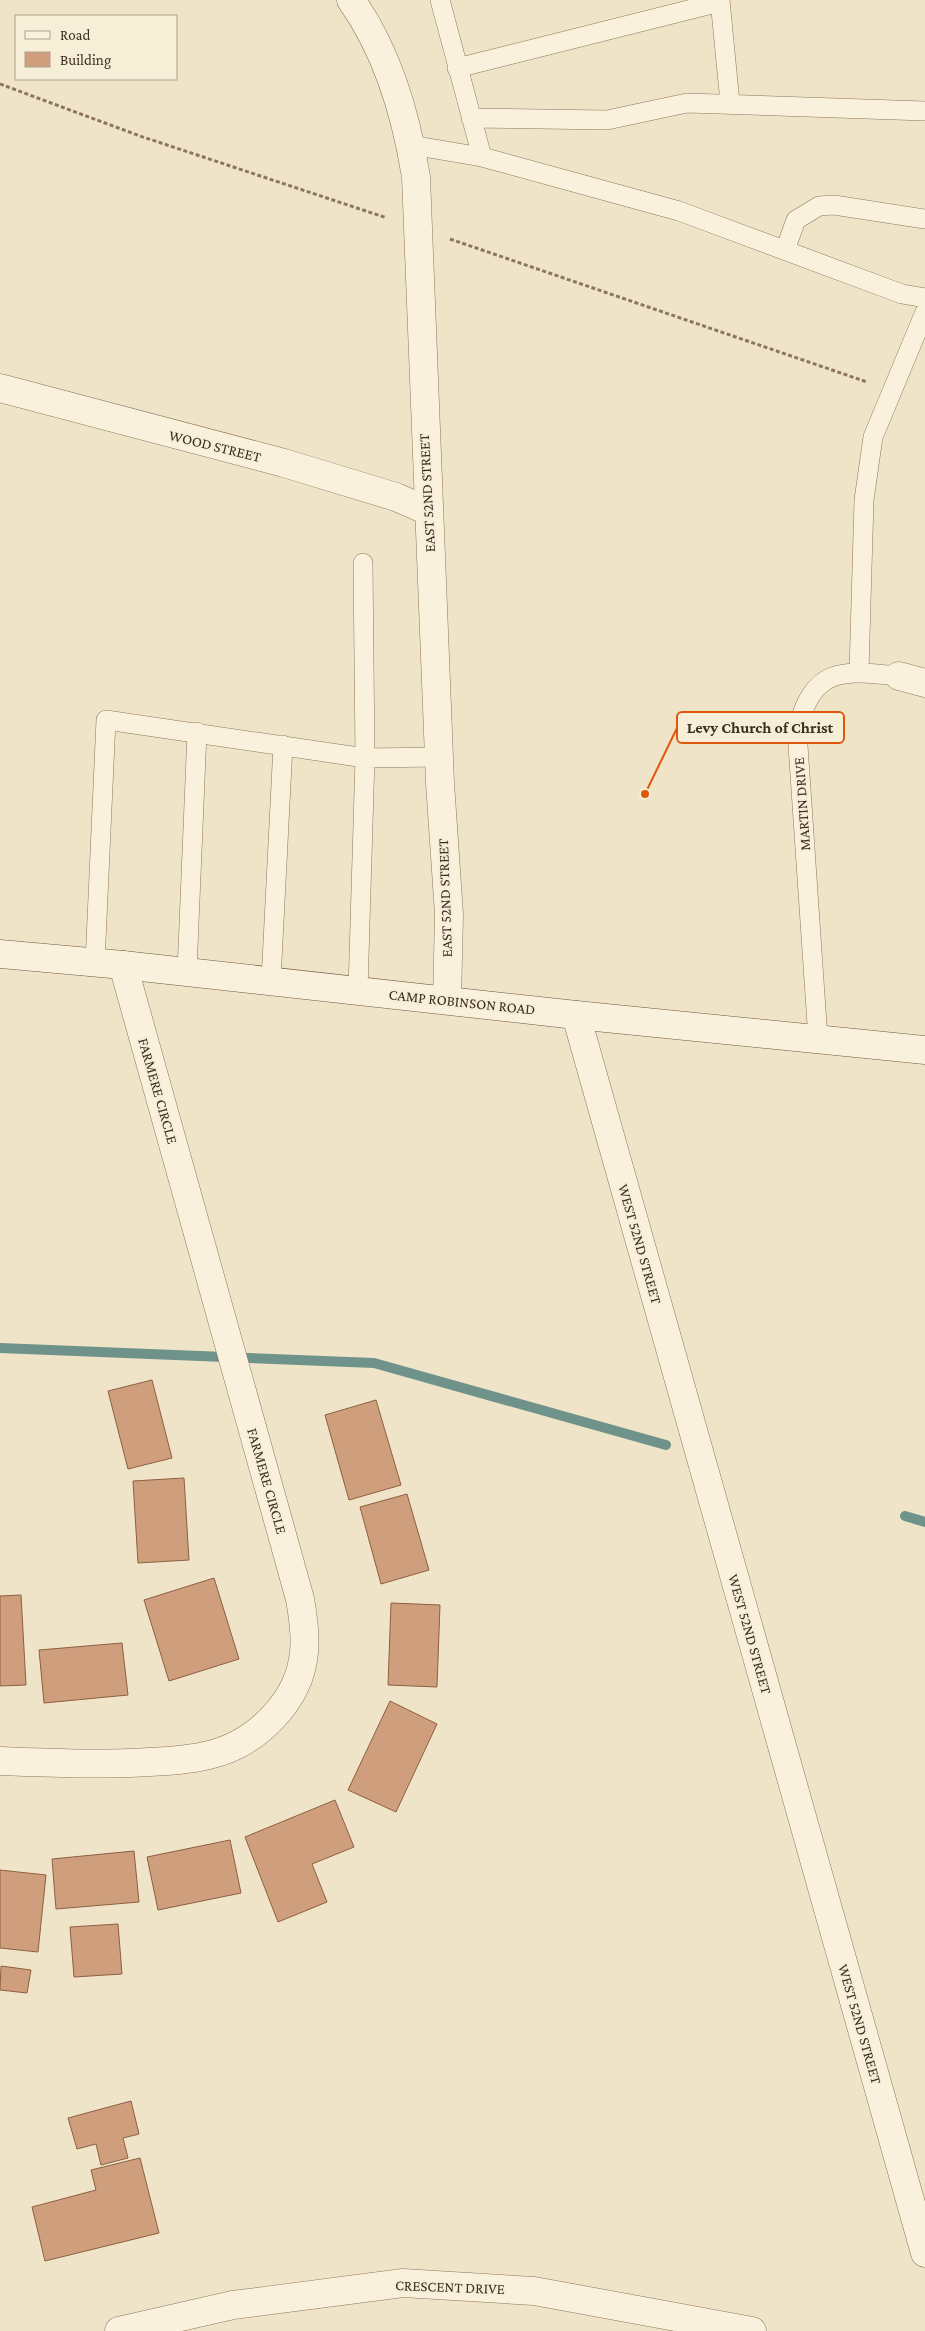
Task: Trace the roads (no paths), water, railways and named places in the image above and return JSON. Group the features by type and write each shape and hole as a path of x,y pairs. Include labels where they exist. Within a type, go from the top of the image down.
{"street":[{"name":"EAST 52ND STREET","path":"351,0 368,24 396,89 411,145 416,177 439,757 449,914 447,1000"},
{"name":"WOOD STREET","path":"0,388 284,463 396,497 428,511"},
{"name":"MARTIN DRIVE","path":"899,676 925,683"},
{"name":"CAMP ROBINSON ROAD","path":"0,954 123,965 576,1015 925,1050"},
{"name":"FARMERE CIRCLE","path":"0,1761 101,1765 181,1760 211,1755 245,1740 270,1722 291,1694 304,1653 304,1618 300,1599 123,965"},
{"name":"WEST 52ND STREET","path":"576,1015 925,2253"},
{"name":"CRESCENT DRIVE","path":"119,2331 233,2305 403,2283 534,2291 752,2331"}],"lane":[{"path":"440,0 470,118 482,157"},
{"path":"457,68 720,1 730,103"},
{"path":"470,118 607,120 686,103 925,111"},
{"path":"411,145 482,157 679,211 902,294 925,298"},
{"path":"784,250 796,220 806,212 819,206 834,205 925,219"},
{"path":"859,672 864,500 873,438 925,312"},
{"path":"358,990 365,758 363,563"},
{"name":"MARTIN DRIVE","path":"818,1039 797,731 802,709 816,686 835,674 859,672 899,676"},
{"path":"95,963 106,720 365,758 439,757"},
{"path":"187,972 197,732"},
{"path":"271,981 283,745"}],"waterway":[{"path":"0,1348 374,1363 666,1445"},
{"path":"905,1516 925,1522"}],"place":[{"name":"Levy Church of Christ","path":"645,794"}]}
